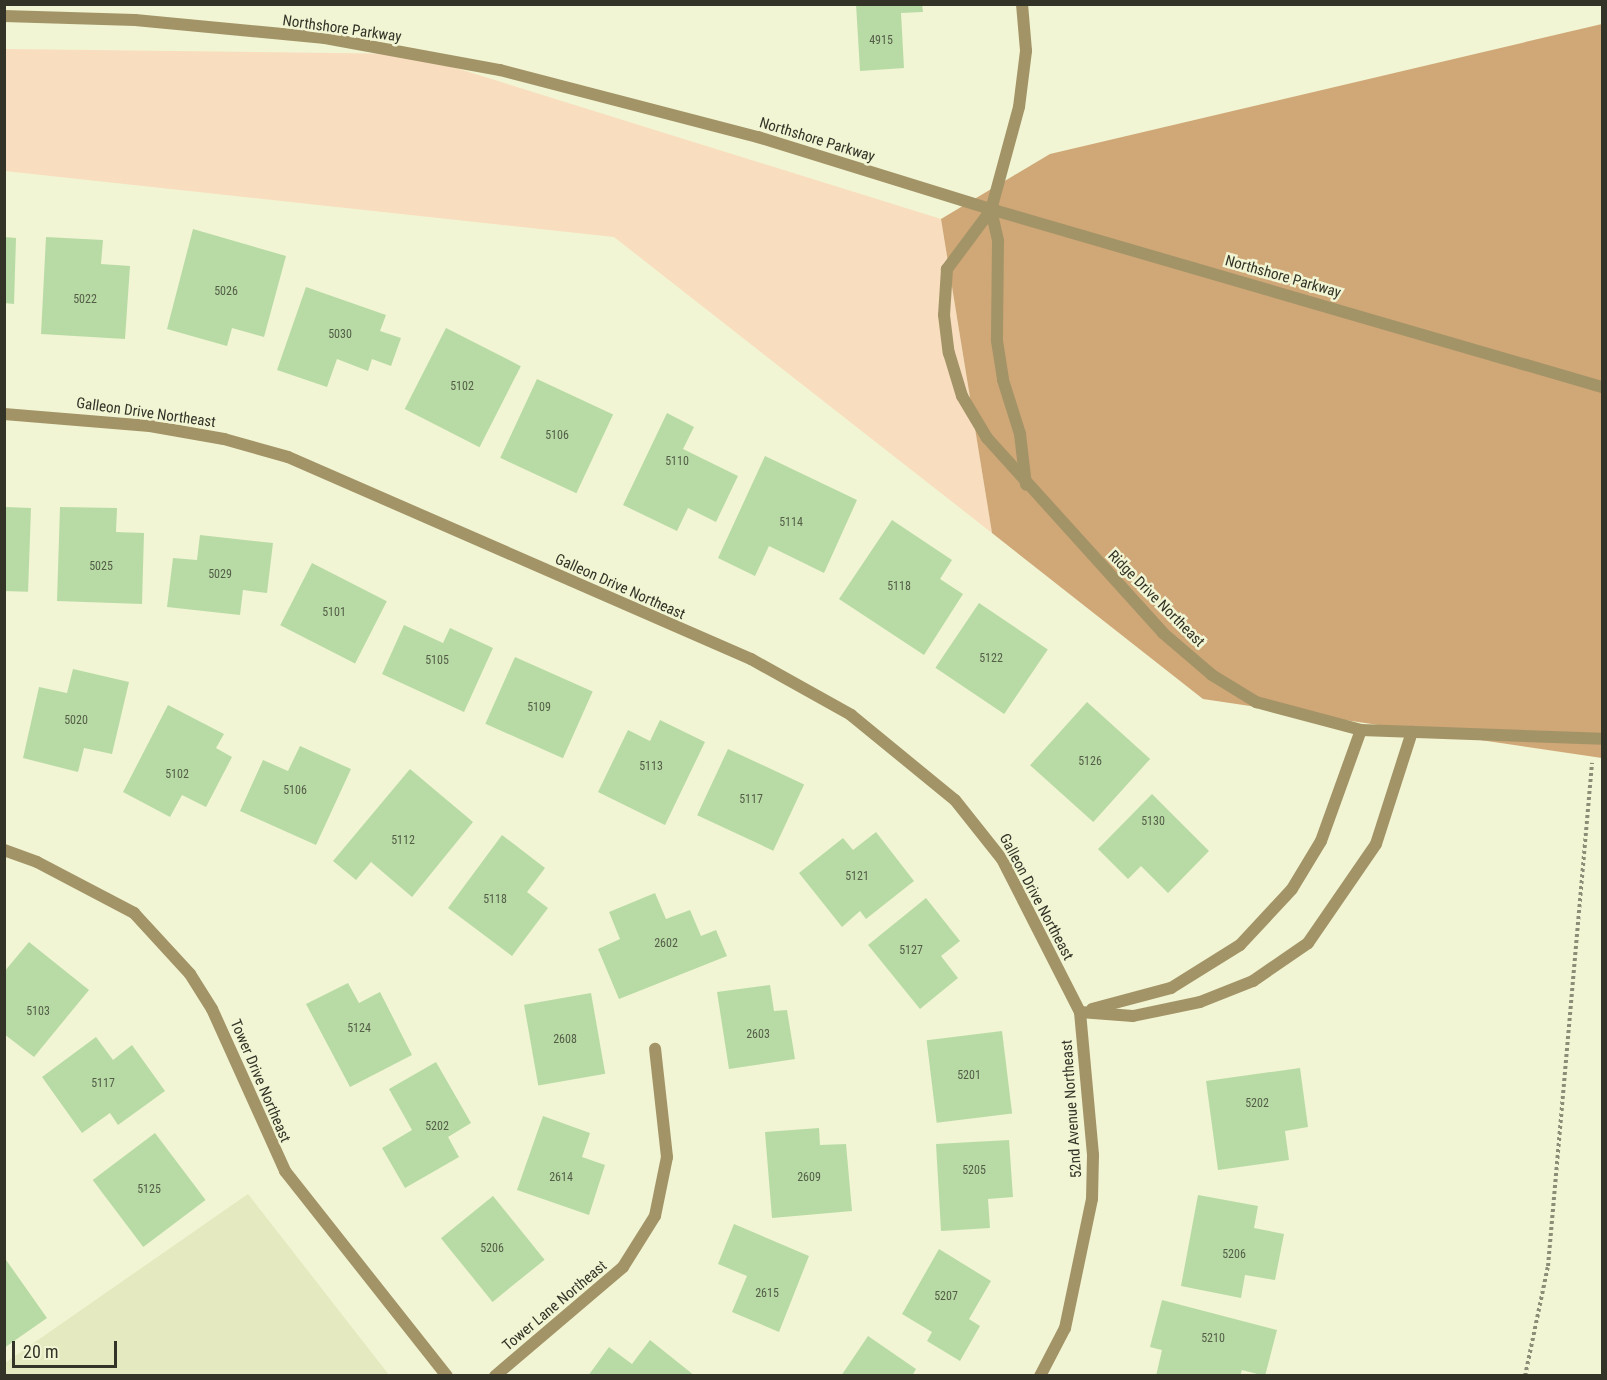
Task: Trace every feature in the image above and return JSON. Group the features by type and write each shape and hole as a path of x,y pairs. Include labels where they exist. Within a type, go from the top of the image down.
{"street":[{"name":"Ridge Drive Northeast","path":"1022,4 1026,51 1019,107 992,210 947,269 944,315 949,353 962,396 987,438 1026,486 1163,633 1212,675 1256,702 1361,730 1598,739"},
{"name":"Northshore Parkway","path":"4,16 135,20 325,38 500,70 758,137 992,210 1602,387"},
{"name":"Ridge Drive Northeast","path":"992,210 998,241 997,341 1003,380 1020,434 1026,486"},
{"name":"Galleon Drive Northeast","path":"4,414 150,426 224,439 288,457 751,659 851,715 955,800 1002,859 1080,1012"},
{"path":"1080,1012 1171,988 1240,945 1292,889 1321,841 1361,730"},
{"path":"1080,1012 1133,1016 1200,1002 1252,981 1308,944 1376,844 1412,732"},
{"name":"Tower Drive Northeast","path":"4,850 37,862 134,913 190,974 212,1009 285,1171 447,1376"},
{"name":"52nd Avenue Northeast","path":"1040,1376 1065,1328 1092,1199 1093,1155 1080,1012"},
{"name":"Tower Lane Northeast","path":"495,1376 623,1267 655,1216 667,1157 655,1049"}],"path":[{"path":"1525,1376 1548,1266 1598,739"}],"shaded area":[{"path":"1602,24 1602,758 1203,699 992,533 941,219 1050,154"},
{"path":"5,49 411,54 941,219 992,533 614,237 5,171"},
{"path":"248,1194 389,1375 5,1375 5,1363"}],"building":[{"path":"856,4 922,4 923,12 901,13 904,68 860,71"},
{"path":"193,229 286,256 264,337 232,328 227,346 167,329"},
{"path":"4,237 16,238 14,304 4,303"},
{"path":"46,237 103,240 101,264 130,266 125,339 41,334"},
{"path":"306,287 386,315 380,331 401,338 391,366 372,359 368,371 337,359 327,387 277,370"},
{"path":"446,328 521,366 480,447 405,409"},
{"path":"537,379 613,414 576,493 500,458"},
{"path":"667,413 694,427 683,449 738,476 716,522 688,508 677,531 623,505"},
{"path":"765,456 857,500 824,573 769,546 755,576 718,558"},
{"path":"5,507 31,508 28,592 4,591"},
{"path":"60,507 117,508 116,532 144,533 142,604 57,601"},
{"path":"892,520 952,560 940,579 963,594 924,655 839,599"},
{"path":"200,535 273,543 267,593 243,590 240,615 167,607 173,558 197,560"},
{"path":"312,563 387,601 355,664 280,625"},
{"path":"979,603 1048,649 1004,714 935,668"},
{"path":"404,625 443,643 450,628 493,648 464,712 382,674"},
{"path":"515,657 593,692 563,758 485,724"},
{"path":"73,669 129,682 112,754 84,748 78,772 23,758 39,687 67,693"},
{"path":"1087,702 1150,759 1093,822 1030,765"},
{"path":"168,705 224,734 216,748 232,757 206,807 182,795 170,817 123,792"},
{"path":"660,720 705,742 665,825 598,792 628,730 650,741"},
{"path":"300,746 351,769 316,845 240,811 263,760 288,771"},
{"path":"728,749 804,784 773,851 697,815"},
{"path":"410,769 473,822 412,897 371,862 356,880 333,861"},
{"path":"1152,794 1209,851 1168,893 1141,866 1128,879 1098,849"},
{"path":"876,832 914,881 866,919 860,911 842,927 799,873 843,838 853,850"},
{"path":"502,835 545,868 527,892 548,908 512,956 448,908"},
{"path":"655,893 666,919 690,910 701,936 716,930 727,956 619,999 598,949 620,939 609,912"},
{"path":"926,898 960,941 941,956 958,978 920,1009 868,945"},
{"path":"29,942 89,990 34,1057 4,1034 4,972"},
{"path":"348,983 359,1003 380,992 412,1055 350,1087 306,1004"},
{"path":"770,985 774,1011 787,1010 795,1059 729,1069 717,992"},
{"path":"591,993 605,1074 538,1086 524,1005"},
{"path":"1002,1031 1012,1113 937,1123 927,1040"},
{"path":"96,1037 113,1060 132,1045 165,1091 118,1125 110,1113 82,1133 42,1077"},
{"path":"436,1062 471,1123 448,1137 459,1157 405,1188 382,1148 412,1130 389,1089"},
{"path":"1300,1068 1308,1127 1285,1131 1289,1160 1218,1170 1206,1081"},
{"path":"543,1116 590,1133 582,1157 605,1165 589,1215 517,1190"},
{"path":"819,1128 820,1145 846,1144 852,1211 772,1218 765,1132"},
{"path":"155,1133 206,1200 143,1247 93,1180"},
{"path":"1009,1140 1013,1197 988,1199 990,1228 941,1231 936,1144"},
{"path":"1198,1195 1258,1206 1254,1228 1284,1234 1275,1280 1245,1275 1241,1298 1181,1286"},
{"path":"493,1196 545,1260 493,1302 441,1238"},
{"path":"734,1224 809,1256 779,1332 732,1312 747,1276 718,1264"},
{"path":"939,1249 991,1281 969,1319 980,1326 960,1361 927,1341 932,1332 902,1314"},
{"path":"4,1257 47,1318 4,1348"},
{"path":"1162,1300 1277,1330 1265,1376 1242,1370 1240,1376 1156,1376 1162,1350 1150,1347"},
{"path":"868,1336 916,1369 912,1376 841,1376"},
{"path":"650,1340 695,1376 588,1376 609,1347 632,1364"}]}
